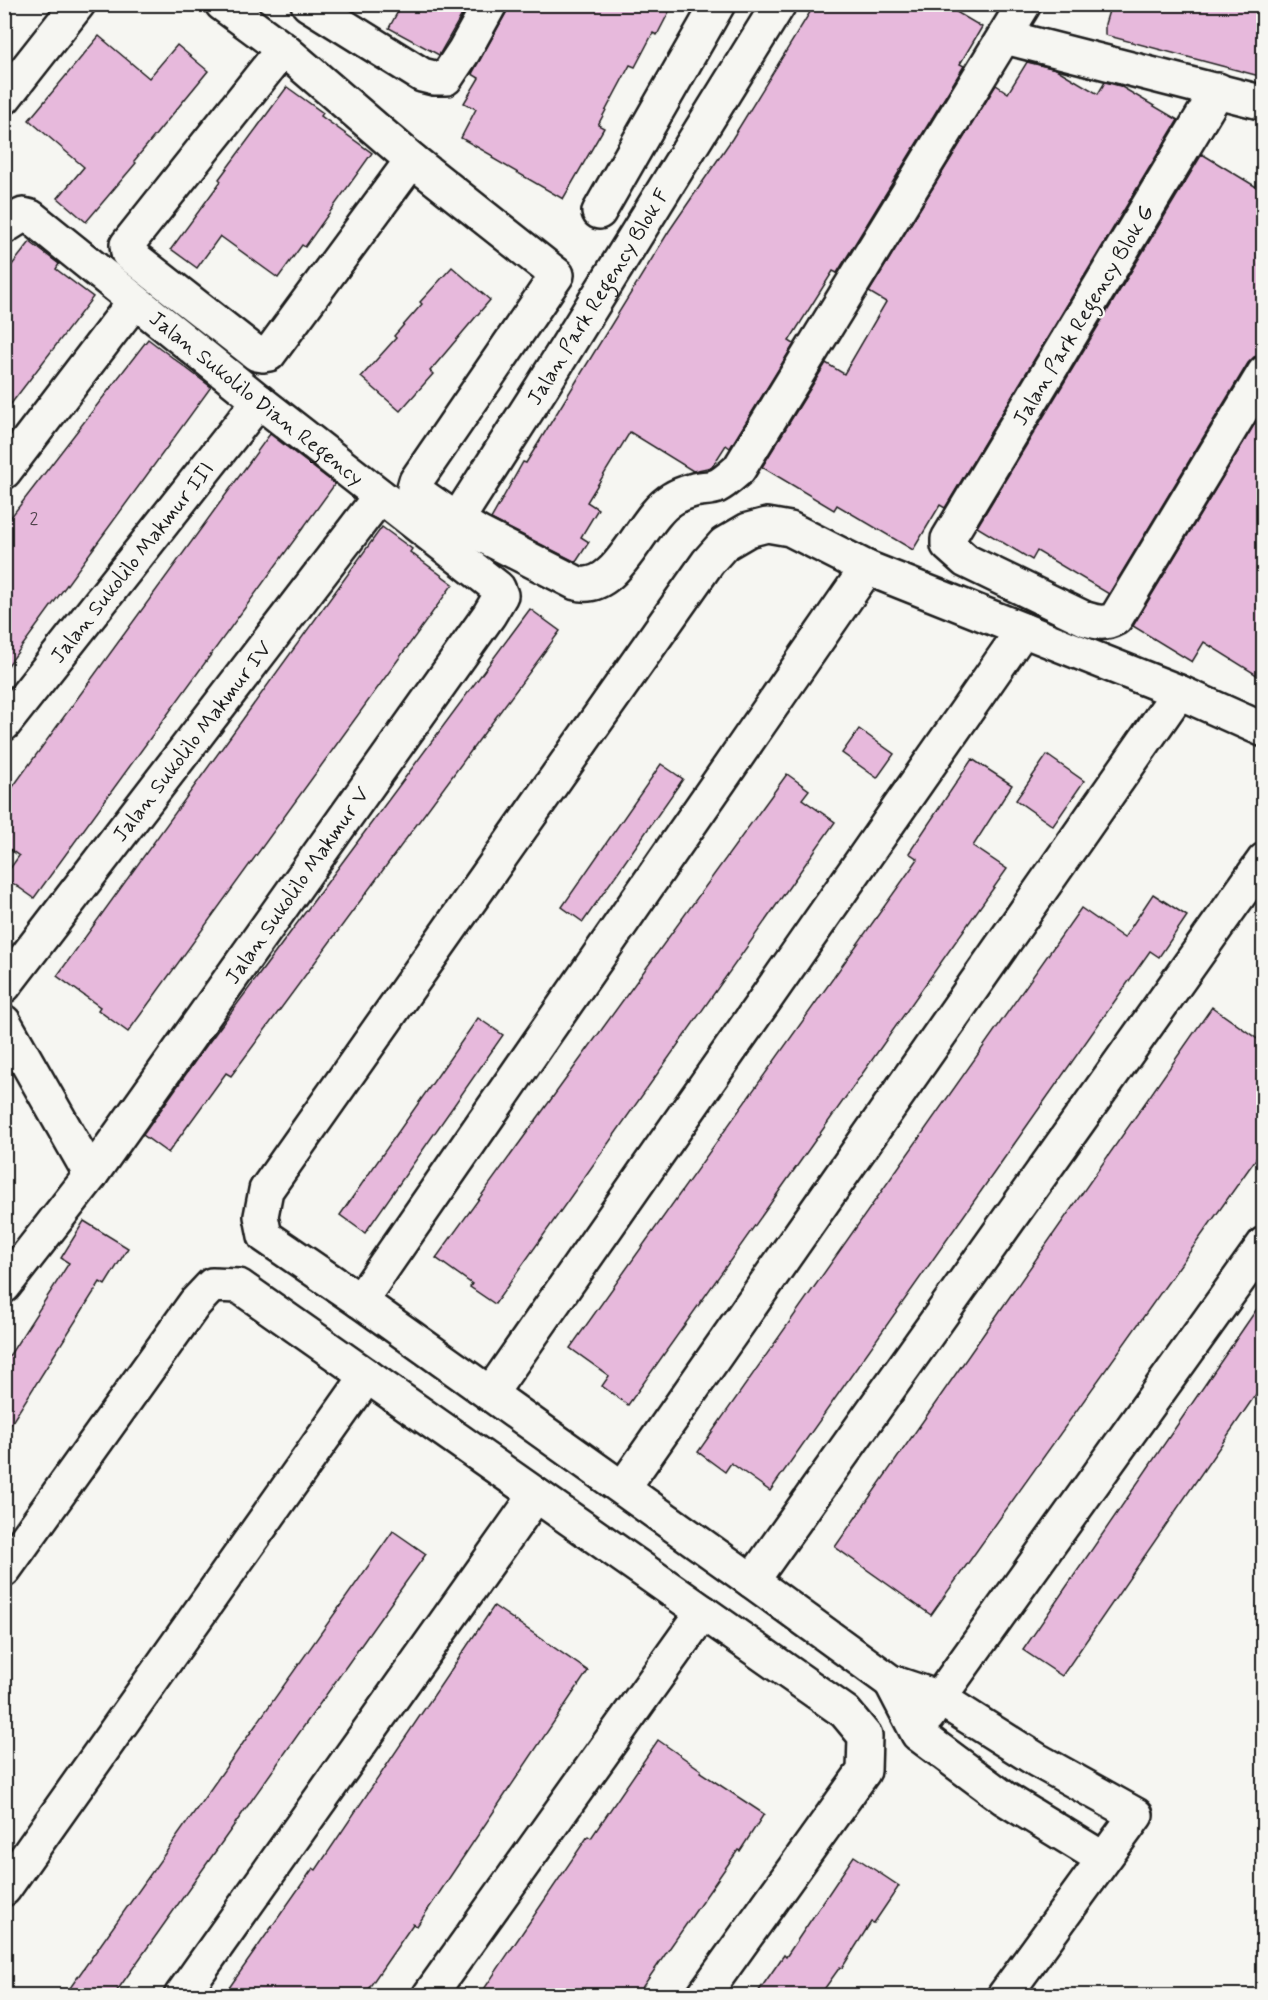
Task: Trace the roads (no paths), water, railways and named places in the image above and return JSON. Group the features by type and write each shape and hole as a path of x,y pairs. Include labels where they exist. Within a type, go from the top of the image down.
{"street":[{"path":"4,98 78,4"},
{"path":"222,4 283,49 412,160 557,275 595,302"},
{"path":"308,4 422,75 435,78 446,78 490,4"},
{"path":"599,212 718,4"},
{"name":"Jalan Park Regency Blok F","path":"457,520 779,4"},
{"path":"557,275 425,467 414,488 457,520 576,584 587,586 605,578 615,569 656,512 672,499 693,490 715,487 739,469 1024,4"},
{"path":"1005,37 1263,103"},
{"path":"283,49 127,245 128,253 257,354 263,356 269,354 412,160"},
{"name":"Jalan Park Regency Blok G","path":"1218,90 948,539 948,545 966,561 1086,619 1107,623 1116,618 1263,373"},
{"name":"Jalan Sukolilo Dian Regency","path":"6,226 23,215 31,217 134,302 498,588 501,596"},
{"path":"4,472 134,302"},
{"name":"Jalan Sukolilo Makmur III","path":"4,724 259,401"},
{"name":"Jalan Sukolilo Makmur IV","path":"4,986 380,496"},
{"path":"1004,1995 1102,1858 1136,1815 1037,1760 939,1698 891,1682 360,1301 265,1236 261,1216 266,1190 708,562 724,544 748,530 767,525 790,529 867,568 1179,692 1263,730"},
{"path":"360,1301 867,568"},
{"name":"Jalan Sukolilo Makmur V","path":"4,1286 91,1175 501,596"},
{"path":"490,1394 1023,630"},
{"path":"622,1488 1179,692"},
{"path":"752,1581 1263,860"},
{"path":"4,1022 91,1175"},
{"path":"918,1734 939,1698 1263,1244"},
{"path":"4,1570 195,1303 212,1285 239,1286 845,1712 865,1736 864,1771 703,1995"},
{"path":"4,1889 367,1376"},
{"path":"181,1995 537,1495"},
{"path":"429,1995 703,1612"},
{"path":"891,1682 918,1734 1004,1798 1102,1858"}]}
